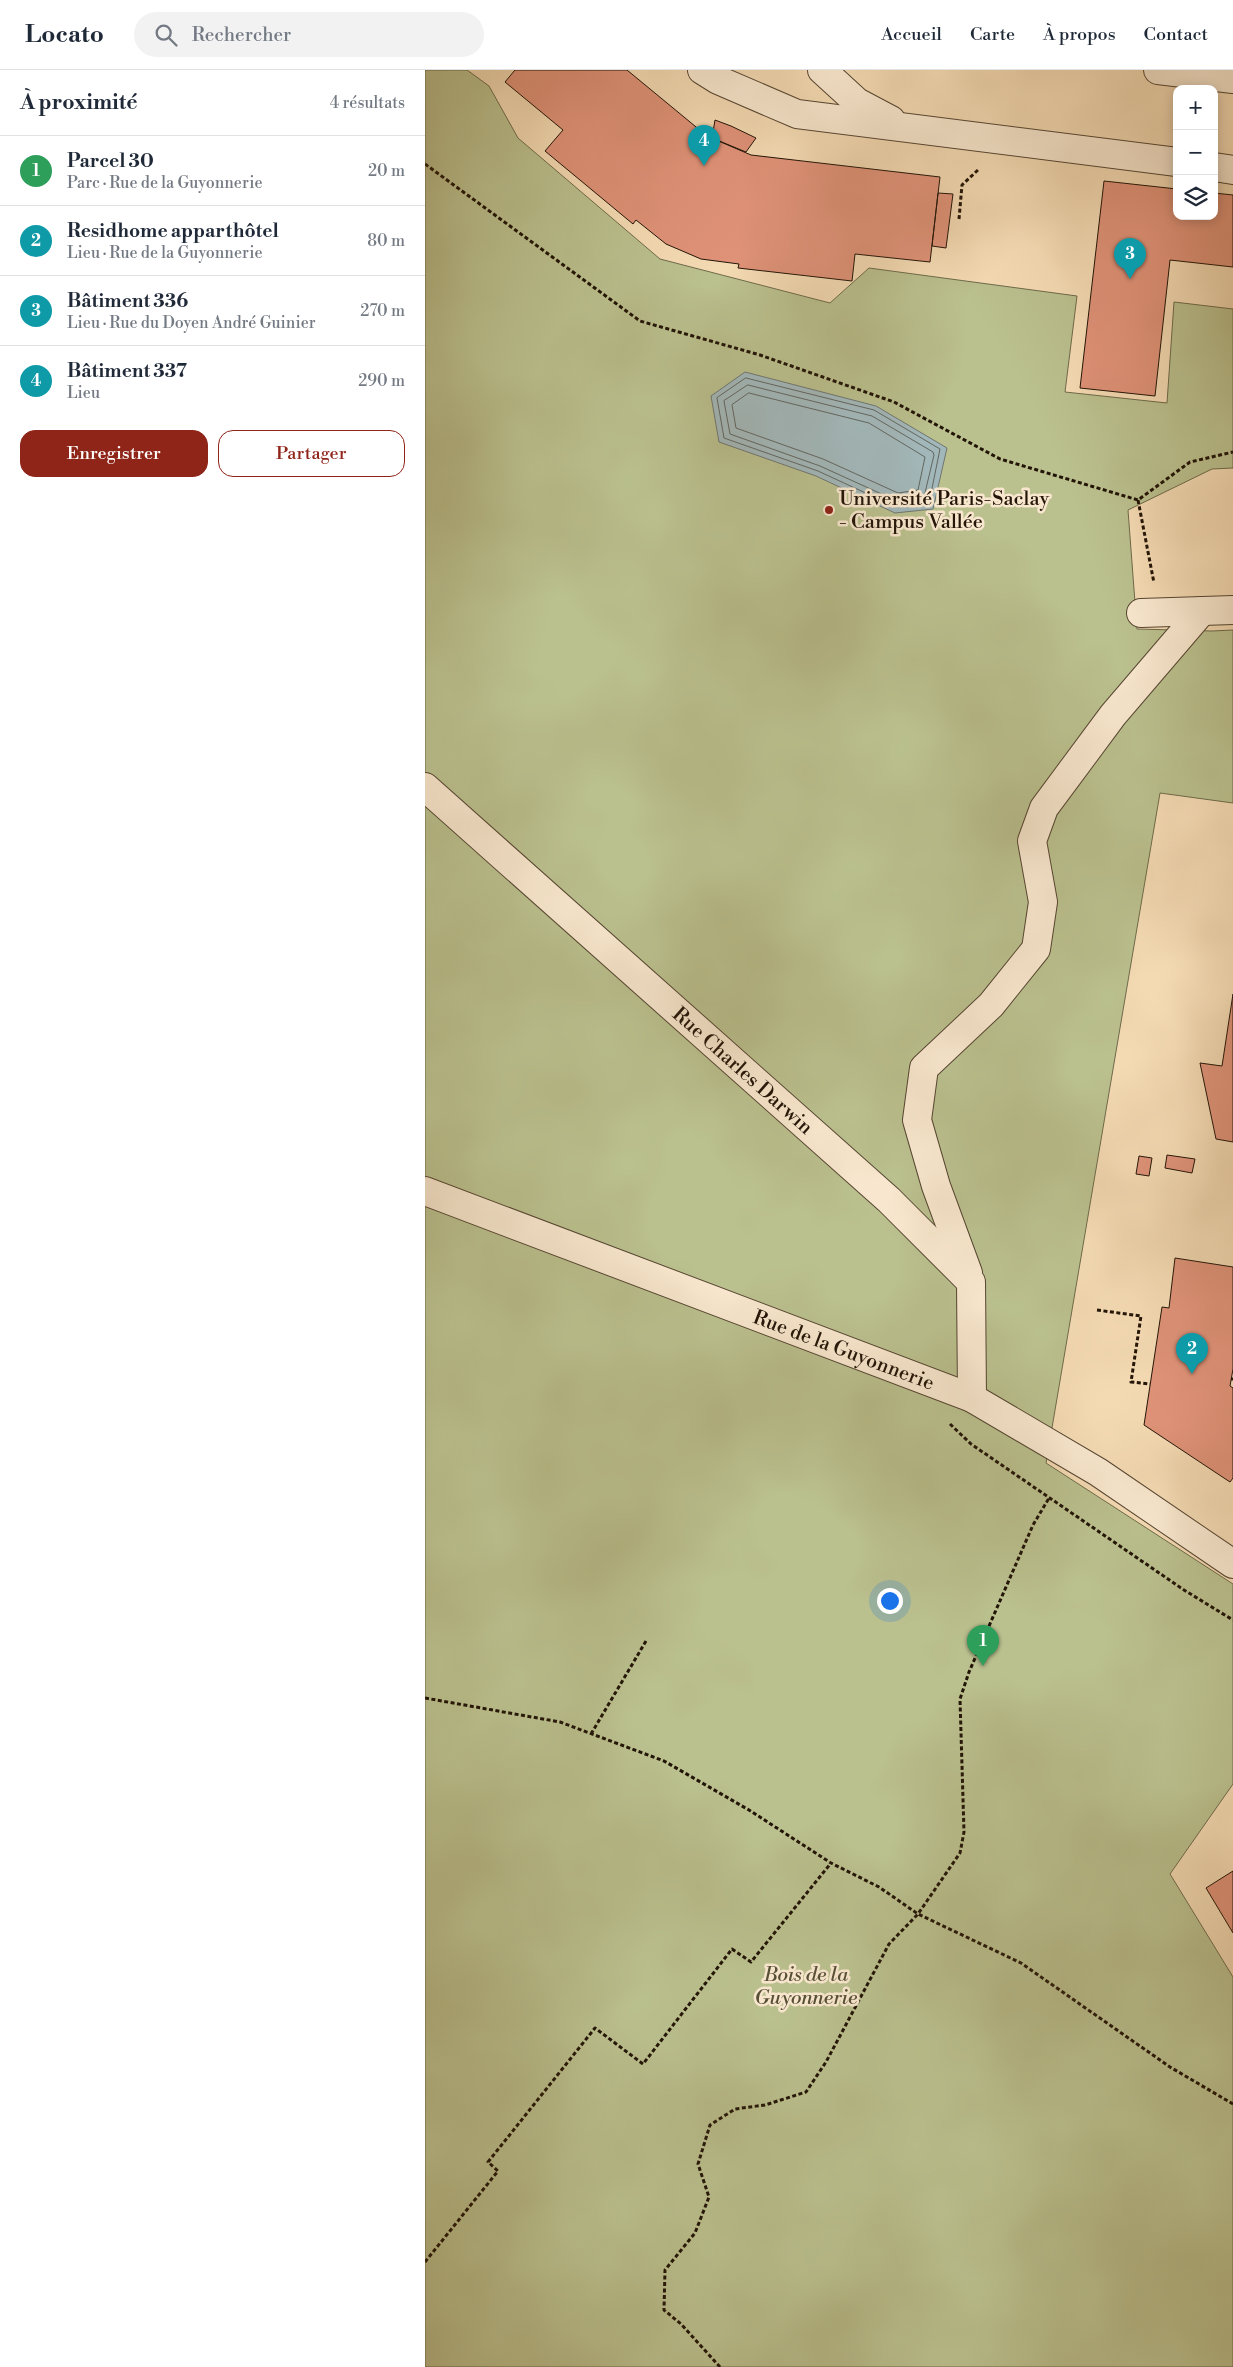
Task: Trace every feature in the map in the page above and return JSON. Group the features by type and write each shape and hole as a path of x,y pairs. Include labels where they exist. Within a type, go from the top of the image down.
{"street":[{"path":"702,70 718,80 797,114 1173,161"},
{"path":"822,70 857,102 903,127"},
{"path":"1158,70 1222,75"},
{"path":"1218,168 1233,170"},
{"path":"1151,613 1233,610"},
{"path":"972,1398 971,1282 936,1186 917,1120 924,1068 991,1005 1036,949 1043,902 1031,841 1044,808 1113,716 1202,611"},
{"name":"Rue Charles Darwin","path":"425,787 889,1200 971,1282"},
{"name":"Rue de la Guyonnerie","path":"425,1191 940,1384 972,1398 1098,1472 1233,1564"}],"path":[{"path":"425,164 641,321 760,355 893,402 1000,459 1139,500"},
{"path":"959,219 963,185 977,169 986,169"},
{"path":"1139,500 1190,462 1233,452"},
{"path":"1139,500 1151,613"},
{"path":"1097,1310 1141,1316 1131,1382 1150,1384"},
{"path":"940,1384 940,1407 947,1421 971,1444 1184,1590 1233,1620"},
{"path":"720,2367 681,2324 664,2310 665,2270 695,2234 709,2197 698,2164 710,2125 735,2109 765,2105 807,2092 826,2062 889,1944 918,1914 960,1853 963,1839 960,1699 969,1672 1033,1525 1049,1498"},
{"path":"591,1734 646,1641"},
{"path":"425,1698 560,1722 665,1761 749,1810 831,1863 879,1887 918,1914 1021,1963 1170,2066 1233,2104"},
{"path":"425,2262 498,2171 488,2162 595,2028 643,2064 732,1949 751,1962 831,1863"}],"green space":[{"name":"Bois de la Guyonnerie","path":"425,70 467,70 489,86 518,138 660,259 830,303 869,268 1077,296 1065,392 1167,403 1174,302 1233,309 1233,468 1212,469 1128,510 1137,629 1233,630 1233,803 1160,793 1046,1463 1233,1584 1233,1784 1170,1874 1233,1977 1233,2367 425,2367"}],"water":[{"path":"745,372 876,406 947,448 933,509 895,513 816,476 719,442 711,396"}],"building":[{"path":"515,70 627,70 707,136 751,155 940,177 930,262 855,254 852,281 738,268 739,264 701,259 666,244 636,220 633,224 545,151 563,130 505,82"},
{"path":"715,120 756,138 746,152 712,138"},
{"path":"1104,181 1173,189 1173,220 1218,220 1218,193 1233,195 1233,267 1170,260 1155,396 1080,388"},
{"path":"938,193 953,194 946,248 932,246"},
{"path":"1233,994 1233,1142 1216,1139 1200,1063 1222,1066"},
{"path":"1167,1155 1195,1159 1192,1173 1165,1168"},
{"path":"1139,1156 1152,1158 1149,1176 1136,1174"},
{"path":"1175,1258 1233,1267 1233,1369 1230,1386 1233,1388 1233,1478 1230,1482 1144,1425 1162,1307 1169,1308"},
{"path":"1233,1871 1233,1933 1206,1888"}],"place":[{"name":"Bâtiment 337","path":"704,166"},
{"name":"Bâtiment 336","path":"1130,279"},
{"name":"Université Paris-Saclay - Campus Vallée","path":"829,510"},
{"name":"Residhome apparthôtel","path":"1192,1374"},
{"name":"Parcel 30","path":"983,1666"}]}
